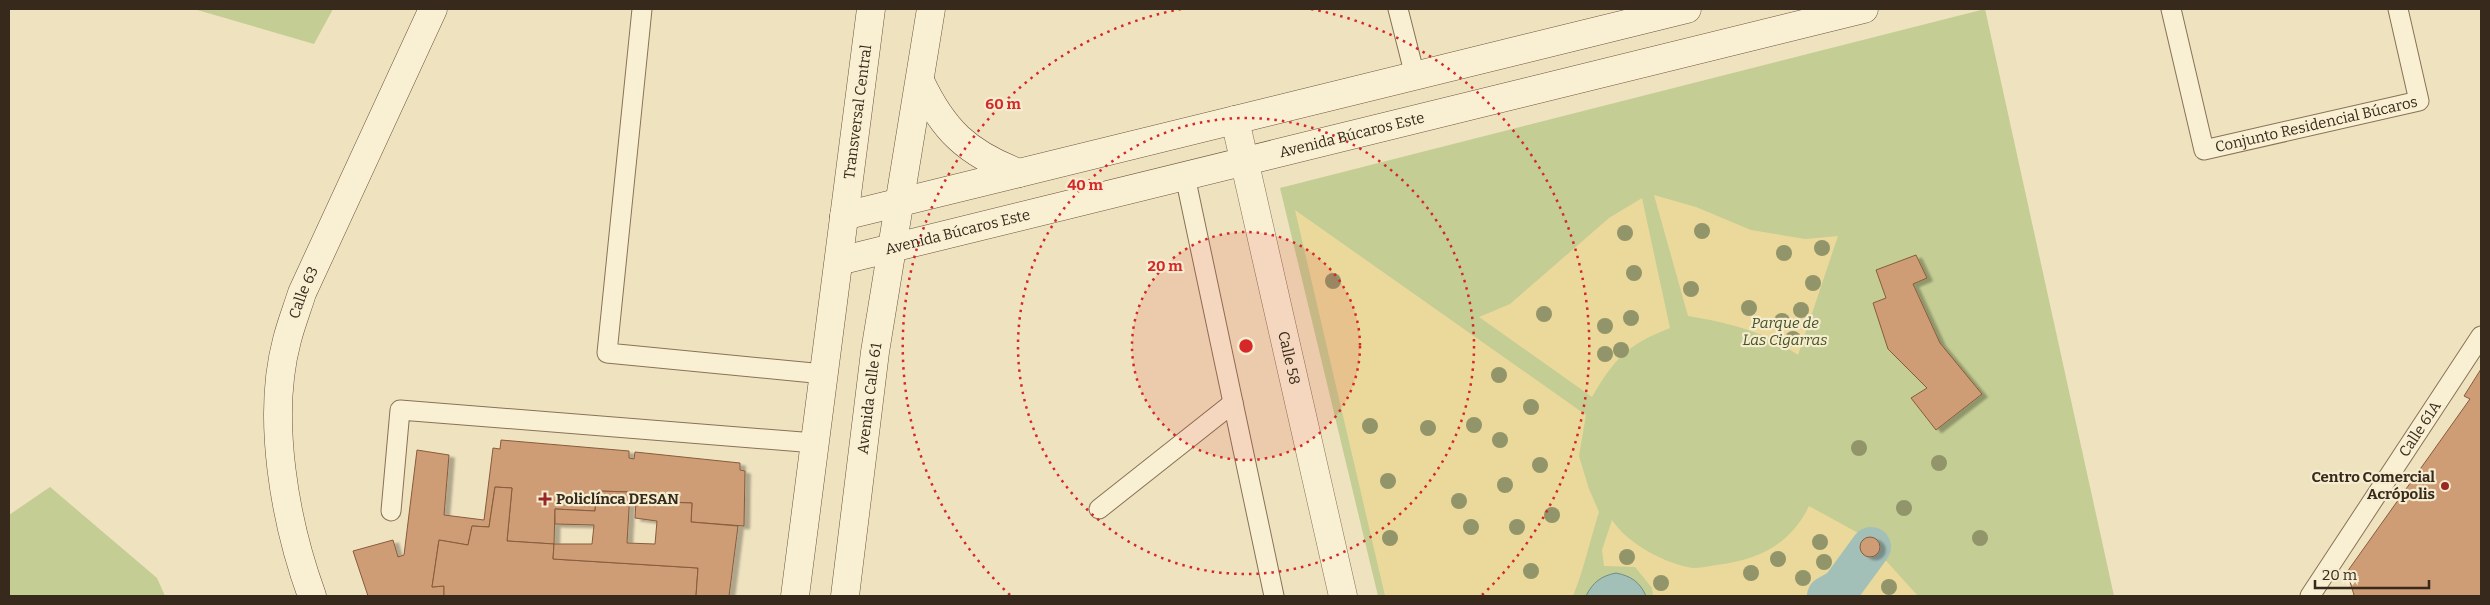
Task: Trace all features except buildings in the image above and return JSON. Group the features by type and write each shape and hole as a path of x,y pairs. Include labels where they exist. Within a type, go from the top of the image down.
{"street":[{"name":"Calle 63","path":"312,596 299,558 280,448 279,392 286,341 302,293 433,9"},
{"name":"Transversal Central","path":"844,216 871,9"},
{"path":"899,203 931,9"},
{"path":"795,596 844,216 1687,9"},
{"name":"Avenida Búcaros Este","path":"839,261 1864,9"},
{"path":"920,81 933,109 952,133 972,150 994,164 1018,173"},
{"name":"Calle 58","path":"1235,120 1343,596"},
{"name":"Avenida Calle 61","path":"845,596 875,352 899,203"}],"lane":[{"path":"642,9 607,353 824,374"},
{"path":"1398,9 1415,76"},
{"name":"Conjunto Residencial Búcaros","path":"2171,9 2204,150 2419,102 2398,9"},
{"path":"1185,176 1274,596"},
{"name":"Calle 61A","path":"2310,596 2481,336"},
{"path":"1099,509 1233,403"},
{"path":"391,511 400,410 815,443"}],"green space":[{"path":"194,9 333,9 314,44"},
{"name":"Parque de Las Cigarras","path":"1985,9 2114,596 1378,596 1280,188"},
{"path":"50,487 157,578 165,596 9,596 9,515"}],"sand":[{"path":"1654,195 1696,207 1751,230 1805,239 1838,236 1798,355 1772,340 1746,329 1688,316"},
{"path":"1642,198 1670,328 1643,340 1624,354 1608,372 1592,397 1479,317 1510,304 1609,218"},
{"path":"1295,210 1586,415 1579,456 1589,489 1599,512 1573,596 1385,596"},
{"path":"1809,506 1860,534 1830,578 1805,596 1653,596 1652,588 1635,567 1604,566 1602,550 1612,520 1627,537 1648,551 1682,566 1696,568 1746,559 1771,548 1792,531"},
{"path":"1880,554 1918,596 1827,596 1841,588"}],"water":[{"path":"1616,573 1634,580 1646,596 1586,596 1598,580"}],"waterway":[{"path":"1827,596 1841,588 1871,547"}],"place":[{"name":"Centro Comercial Acrópolis","path":"2445,486"},
{"name":"Policlínca DESAN","path":"545,499"}]}
